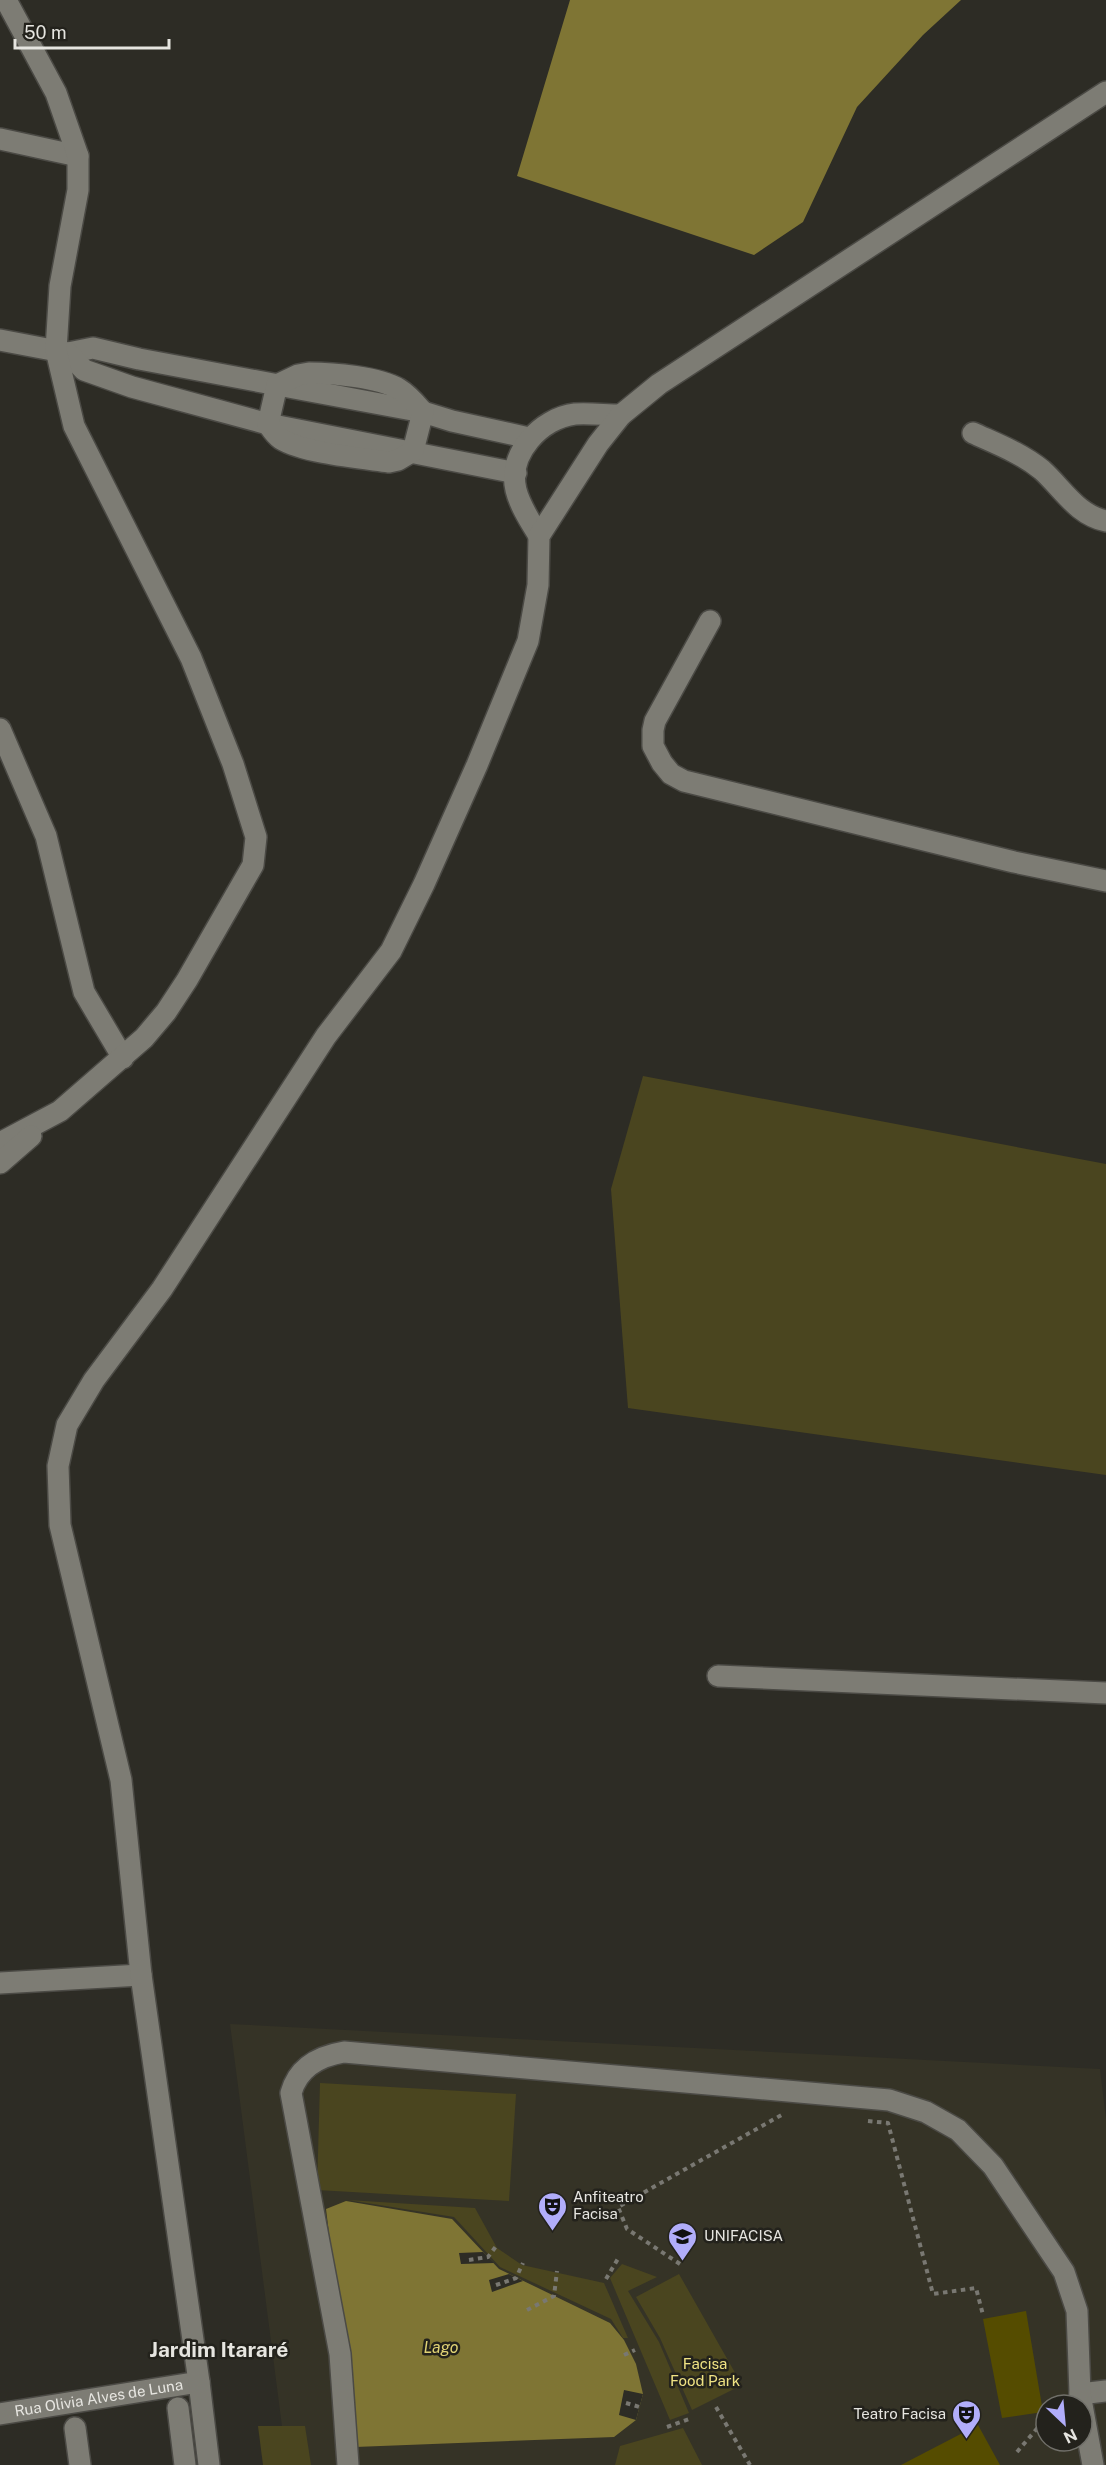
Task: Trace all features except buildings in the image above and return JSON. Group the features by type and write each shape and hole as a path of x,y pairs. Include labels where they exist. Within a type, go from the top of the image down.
{"street":[{"path":"0,1163 123,1058 166,1012 253,866 256,837 233,764 190,658 74,426 62,352 60,286 78,190 78,156 56,93 6,0"},
{"path":"539,536 598,444 621,415 669,378 1106,92"},
{"path":"0,139 78,156"},
{"path":"0,339 62,352 93,348 139,359 423,412 452,421 530,438"},
{"path":"62,352 84,370 132,387 268,424 277,437 288,442 389,462 398,460 413,451 516,473"},
{"path":"268,424 277,385"},
{"path":"413,451 423,412"},
{"path":"209,2465 141,1976 121,1780 60,1525 58,1466 67,1425 94,1380 162,1288 326,1036 391,951 424,884 477,765 528,641 538,585 539,536 515,488 521,453 530,438 553,421 574,414 621,415"},
{"path":"973,433 1015,451 1041,470 1087,515 1106,521"},
{"path":"710,621 656,721 653,746 671,774 684,781 1014,862 1106,881"},
{"path":"0,729 46,836 84,992 123,1058"},
{"path":"0,1143 60,1112"},
{"path":"718,1676 1106,1693"},
{"path":"0,1983 141,1976"},
{"path":"348,2465 340,2354 291,2093 296,2080 314,2061 344,2052 890,2100 926,2112 958,2130 993,2166 1064,2272 1077,2311 1080,2393"},
{"name":"Rua Olivia Alves de Luna","path":"0,2415 199,2382"},
{"path":"1089,2393 1106,2391"},
{"path":"178,2408 185,2465"},
{"path":"75,2428 80,2465"}],"path":[{"path":"680,2264 627,2229 618,2207 784,2113 796,2114"},
{"path":"865,2121 888,2123 933,2294 976,2288 983,2314"},
{"path":"469,2260 488,2257 497,2245"},
{"path":"606,2279 619,2257"},
{"path":"496,2285 516,2278 523,2263"},
{"path":"527,2310 554,2296 557,2271"},
{"path":"624,2355 635,2350"},
{"path":"626,2403 643,2408"},
{"path":"716,2407 750,2465"},
{"path":"667,2427 692,2418"},
{"path":"1017,2452 1034,2432"}],"shaded area":[{"name":"UNIFACISA","path":"230,2024 1100,2069 1106,2119 1106,2465 287,2465"}],"green space":[{"path":"643,1076 1106,1164 1106,1475 628,1408 611,1189"},
{"path":"320,2083 516,2094 509,2201 317,2190"},
{"path":"348,2200 475,2208 497,2248 522,2265 604,2283 628,2338 623,2338 611,2319 500,2267 454,2217"},
{"path":"622,2264 657,2277 628,2291 659,2342 689,2413 670,2420 610,2278"},
{"name":"Facisa Food Park","path":"679,2274 742,2385 692,2410 660,2338 636,2297"},
{"path":"258,2426 305,2426 311,2465 263,2465"},
{"path":"683,2428 702,2465 615,2465 620,2446"}],"water":[{"path":"570,0 961,0 923,35 857,107 803,222 754,255 517,176"},
{"name":"Lago","path":"346,2201 452,2219 499,2269 610,2323 624,2340 636,2364 643,2394 636,2420 614,2437 355,2447 326,2209"}],"pier":[{"path":"483,2252 494,2263 461,2264 459,2253"},
{"path":"509,2274 523,2281 492,2292 489,2280"},
{"path":"624,2390 643,2394 636,2420 619,2415"}],"place":[{"name":"Anfiteatro Facisa","path":"552,2232"},
{"name":"UNIFACISA","path":"683,2262"},
{"name":"Teatro Facisa","path":"967,2440"}],"district":[{"name":"Jardim Itararé","path":"219,2350"}]}
